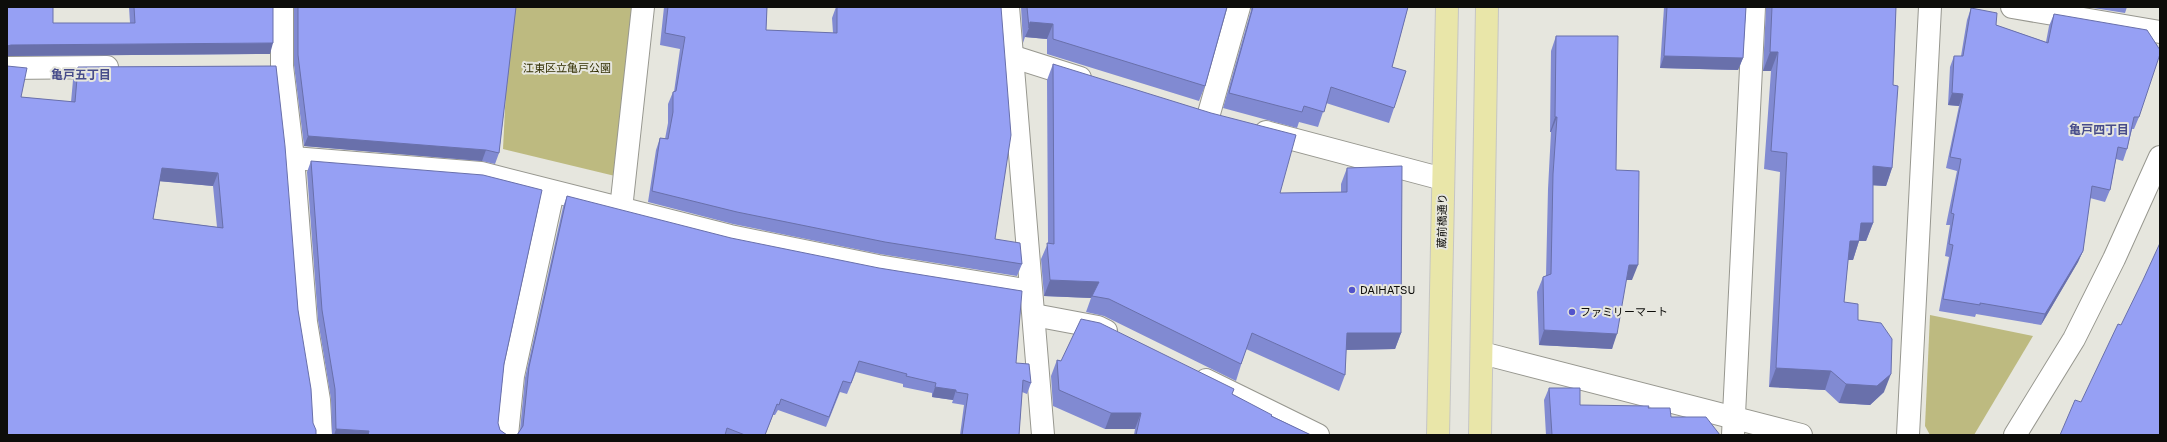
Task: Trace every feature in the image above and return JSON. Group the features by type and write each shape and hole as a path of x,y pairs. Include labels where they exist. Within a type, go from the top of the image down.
{"main road":[{"name":"蔵前橋通り","path":"1438,435 1447,7"},
{"path":"1480,435 1488,7"}],"street":[{"path":"282,7 282,66 293,158 306,322 318,400 321,435"},
{"path":"621,209 643,7"},
{"path":"1008,7 1014,57 1043,435"},
{"path":"1208,117 1239,7"},
{"path":"1734,426 1754,7"},
{"path":"1908,435 1930,7"},
{"path":"2012,7 2160,32"},
{"path":"1014,57 1096,82"},
{"path":"259,66 282,66"},
{"path":"7,68 125,67"},
{"path":"1185,110 1443,179"},
{"path":"2015,435 2074,338 2114,259 2160,157"},
{"path":"293,158 481,173 730,236 878,266 1031,291"},
{"path":"507,435 513,376 553,192"},
{"path":"1034,315 1098,327 1126,341"},
{"path":"1482,353 1734,426 1801,435"},
{"path":"1190,372 1318,435"}],"green space":[{"name":"江東区立亀戸公園","path":"510,7 636,7 615,176 503,149"},
{"path":"1930,315 2033,336 1974,435 1930,435 1925,426"}],"building":[{"path":"7,7 53,7 53,23 135,23 134,7 273,7 273,43 7,46"},
{"path":"298,7 516,7 499,153 486,150 308,136 298,55"},
{"path":"668,7 767,7 766,30 837,33 837,7 1001,7 1011,135 995,239 1020,243 1022,264 885,242 737,212 652,191 660,138 668,139 673,112 673,92 676,91 685,37 665,33"},
{"path":"1027,7 1227,7 1205,86 1053,39 1053,24 1030,22 1029,28"},
{"path":"1253,7 1408,7 1392,67 1406,71 1394,108 1331,87 1324,112 1304,106 1302,112 1229,93"},
{"path":"1667,7 1746,7 1743,58 1664,56"},
{"path":"1772,7 1896,7 1893,85 1898,86 1892,168 1873,166 1873,223 1861,223 1859,241 1850,241 1844,302 1858,304 1858,320 1881,323 1892,339 1891,374 1877,386 1846,384 1831,371 1776,368 1787,153 1771,151 1778,52 1770,52"},
{"path":"1971,8 1997,13 1996,25 2048,43 2054,14 2147,30 2160,50 2139,117 2134,117 2127,149 2118,147 2110,190 2092,186 2083,251 2045,314 1980,303 1980,305 1943,299 1953,245 1949,244 1954,214 1951,213 1961,159 1950,157 1963,94 1952,93 1954,56 1963,56"},
{"path":"1556,36 1618,36 1616,170 1639,171 1638,265 1629,265 1617,334 1544,330 1543,277 1551,274 1553,174 1557,117 1555,117"},
{"path":"1053,64 1211,113 1296,135 1280,193 1347,192 1347,168 1402,166 1401,333 1347,333 1345,375 1252,333 1241,364 1109,299 1092,296 1099,282 1050,280 1047,243 1054,244"},
{"path":"7,66 27,68 21,97 75,102 78,67 276,66 285,146 298,310 311,389 313,423 316,430 316,435 7,435","holes":["162,168 218,173 223,228 153,219"]},
{"path":"311,161 483,175 542,190 504,364 498,423 500,430 507,435 368,435 369,431 336,429 335,389 322,310"},
{"path":"567,196 731,238 879,268 1022,291 1016,363 1029,364 1031,383 1023,380 1019,435 962,435 968,394 956,392 956,390 935,387 936,383 906,376 907,374 859,361 851,383 843,381 829,417 781,399 779,405 777,404 765,435 745,435 727,428 725,435 517,435 523,426 529,367"},
{"path":"2160,243 2160,435 2060,435 2075,400 2081,402 2118,324 2121,325"},
{"path":"1081,319 1100,323 1234,389 1232,394 1272,415 1271,416 1311,435 1136,435 1141,413 1111,413 1059,390 1057,360 1061,361"},
{"path":"1549,388 1580,388 1580,405 1649,406 1648,408 1670,408 1671,417 1706,417 1720,435 1552,435"}],"place":[{"name":"DAIHATSU","path":"1352,290"},
{"name":"ファミリーマート","path":"1572,312"}],"district":[{"name":"亀戸五丁目","path":"81,75"},
{"name":"亀戸四丁目","path":"2099,130"}]}
